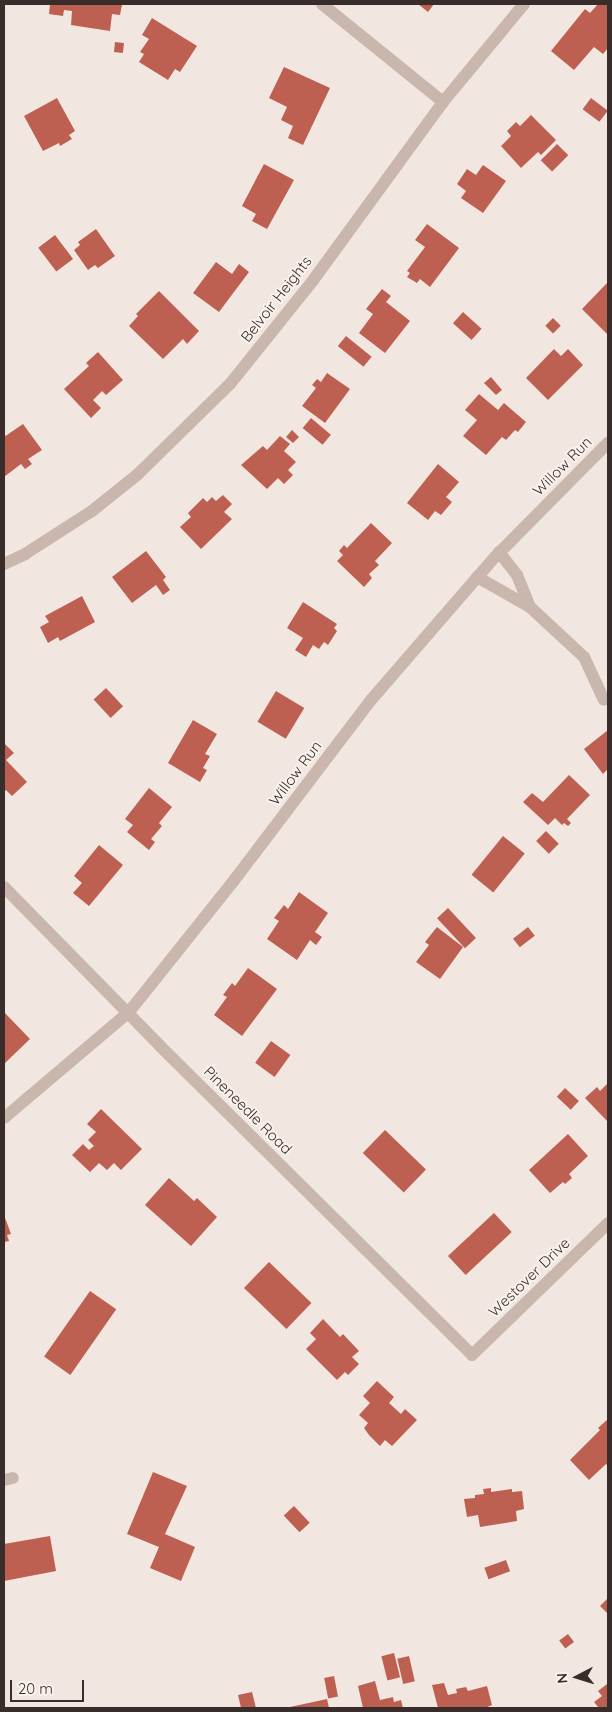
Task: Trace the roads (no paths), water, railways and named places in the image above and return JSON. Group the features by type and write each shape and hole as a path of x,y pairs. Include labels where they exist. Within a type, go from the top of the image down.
{"street":[{"path":"322,4 443,102"},
{"name":"Belvoir Heights","path":"4,564 25,554 92,511 137,475 230,384 314,279 443,102 524,4"},
{"name":"Willow Run","path":"4,1118 129,1012 232,883 371,700 499,552 608,443"},
{"path":"499,552 517,575 530,606"},
{"path":"477,577 530,606 584,657 604,700"},
{"name":"Pineneedle Road","path":"4,886 129,1012 160,1046 472,1355"},
{"name":"Westover Drive","path":"472,1355 608,1223"}]}
